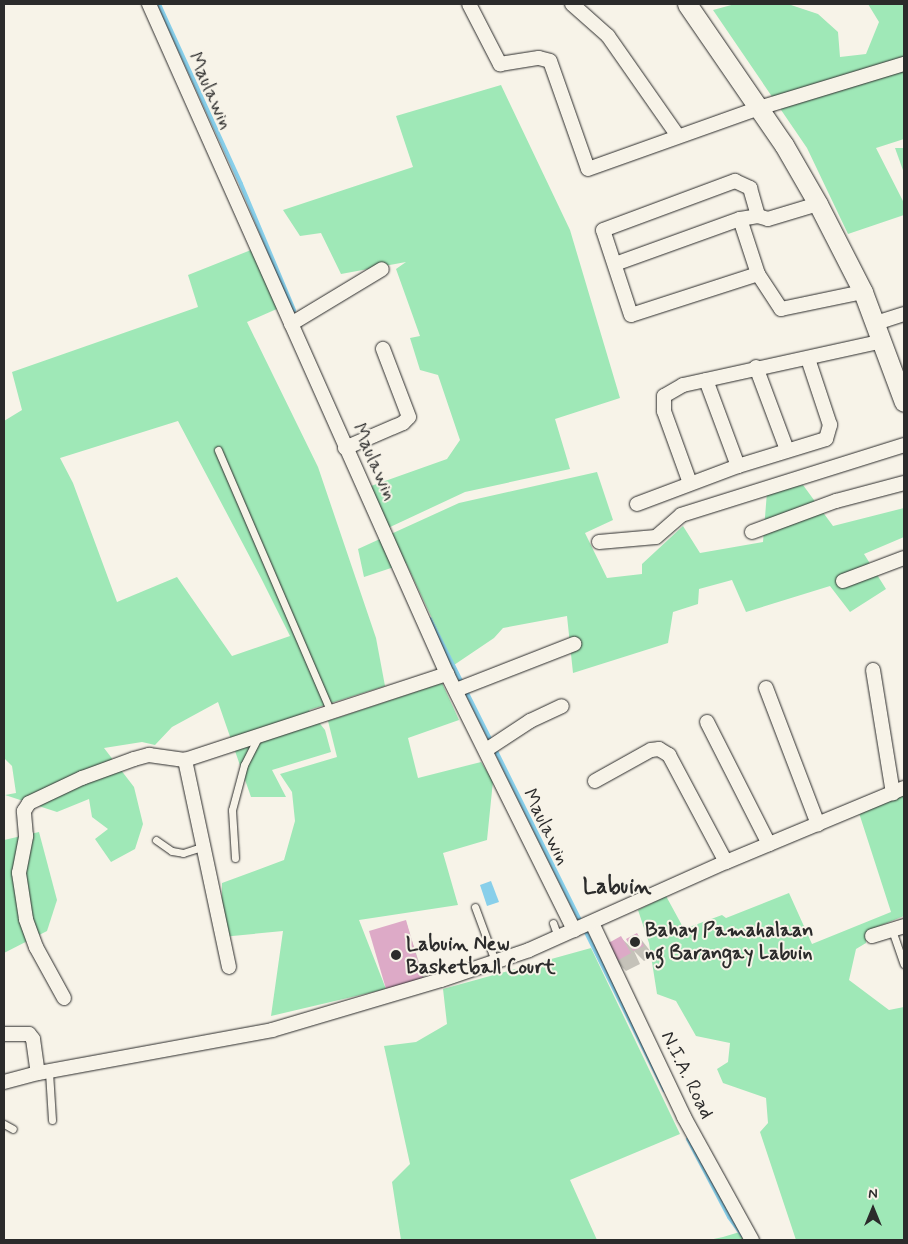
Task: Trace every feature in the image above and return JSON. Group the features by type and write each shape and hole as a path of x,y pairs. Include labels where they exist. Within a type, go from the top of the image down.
{"main road":[{"path":"688,4 759,108 818,204 863,292 903,395"}],"street":[{"name":"Maulawin","path":"150,4 345,448 447,674 574,930"},
{"path":"470,4 500,64 539,58 550,61 588,169 759,108 904,64"},
{"path":"572,4 608,36 678,136"},
{"path":"758,216 750,188 735,181 603,230 631,315 758,274"},
{"path":"615,264 740,219 758,216 768,218 818,204"},
{"path":"740,219 758,274 781,309 863,292"},
{"path":"292,324 382,269"},
{"path":"876,323 904,314"},
{"path":"690,483 664,411 664,396 683,385 756,367 808,359 883,341"},
{"path":"345,448 403,423 409,417 384,349"},
{"path":"637,504 738,466 826,439 830,434 830,426 808,359"},
{"path":"756,367 787,450"},
{"path":"706,380 738,466"},
{"path":"599,542 656,537 681,515 904,445"},
{"path":"752,532 836,501 904,483"},
{"path":"843,581 904,558"},
{"path":"456,690 574,644"},
{"path":"4,1082 44,1072 272,1030 495,961 592,923 726,862 899,790 873,670"},
{"path":"64,998 36,947 26,919 19,874 26,836 24,811 29,803 82,778 134,759 149,755 185,760 257,739 447,674"},
{"path":"766,688 818,824"},
{"path":"486,750 524,724 562,706"},
{"path":"707,722 769,844"},
{"path":"595,781 651,750 659,749 669,755 726,862"},
{"path":"185,760 229,967"},
{"name":"N.I.A. Road","path":"592,923 684,1117 752,1240"},
{"path":"872,936 898,928"},
{"path":"4,1034 29,1034 33,1039 44,1072"}],"lane":[{"path":"218,450 332,713"},
{"path":"235,858 232,810 244,765 257,739"},
{"path":"156,840 172,851 183,853 202,847"},
{"path":"475,907 495,961"},
{"path":"553,923 558,937"},
{"path":"898,928 904,964"},
{"path":"44,1072 52,1120"},
{"path":"4,1124 13,1129"}],"green space":[{"path":"735,4 788,4 818,14 838,32 840,57 866,54 879,22 868,4 904,4 904,139 876,148 904,203 904,215 848,234 807,148 713,10"},
{"path":"501,85 570,230 620,398 555,419 570,469 465,492 388,528 371,486 447,459 460,440 438,375 420,370 410,338 420,336 396,269 406,262 341,274 321,233 300,236 283,210 413,167 396,116"},
{"path":"895,148 904,148 904,173"},
{"path":"251,250 279,308 247,322 318,467 376,638 385,686 309,710 325,730 331,752 272,770 286,797 251,797 218,702 172,727 155,745 142,742 104,748 134,787 143,824 135,849 111,862 95,839 108,829 92,817 89,799 57,812 5,795 16,793 12,766 4,758 4,421 22,410 12,372 198,307 188,275","holes":["178,421 290,636 232,656 177,577 117,602 73,483 60,458"]},
{"path":"597,472 613,520 585,533 607,578 642,574 642,564 683,526 700,553 763,542 767,492 803,485 833,526 904,508 904,537 864,554 886,589 850,612 830,586 746,612 732,580 699,589 698,604 673,612 668,643 573,673 567,616 503,628 494,638 454,665 406,563 364,577 358,549 459,503"},
{"path":"442,683 459,720 408,738 418,778 481,762 493,781 487,840 443,853 458,905 359,920 386,989 271,1016 283,931 222,937 222,883 284,860 295,821 292,792 280,774 337,757 328,721"},
{"path":"904,795 904,916 867,931 866,943 856,949 849,980 889,1010 904,1007 904,1240 796,1240 760,1132 768,1123 766,1098 723,1083 717,1069 728,1062 730,1043 696,1036 676,1001 657,994 649,943 638,910 666,896 684,929 722,915 726,918 789,893 812,944 891,912 859,813"},
{"path":"39,832 57,900 47,931 4,953 4,840"},
{"path":"591,948 680,1134 570,1180 597,1240 401,1240 392,1182 410,1164 384,1046 416,1042 447,1024 443,989"},
{"path":"743,1231 750,1240 709,1240 723,1237"}],"water":[{"path":"491,881 499,902 487,906 480,885"}],"building":[{"name":"Labuin New Basketball Court","path":"406,920 423,979 386,989 369,931"},
{"name":"Bahay Pamahalaan ng Barangay Labuin","path":"637,933 644,946 633,951 626,939"},
{"path":"621,936 631,953 615,962 605,945"}],"waterway":[{"path":"159,4 241,184 294,310"},
{"path":"430,619 492,743"},
{"path":"495,749 664,1090"},
{"path":"688,1139 729,1217 742,1235"}],"place":[{"name":"Bahay Pamahalaan ng Barangay Labuin","path":"635,942"},
{"name":"Labuin New Basketball Court","path":"396,955"}],"district":[{"name":"Labuin","path":"617,888"}]}
